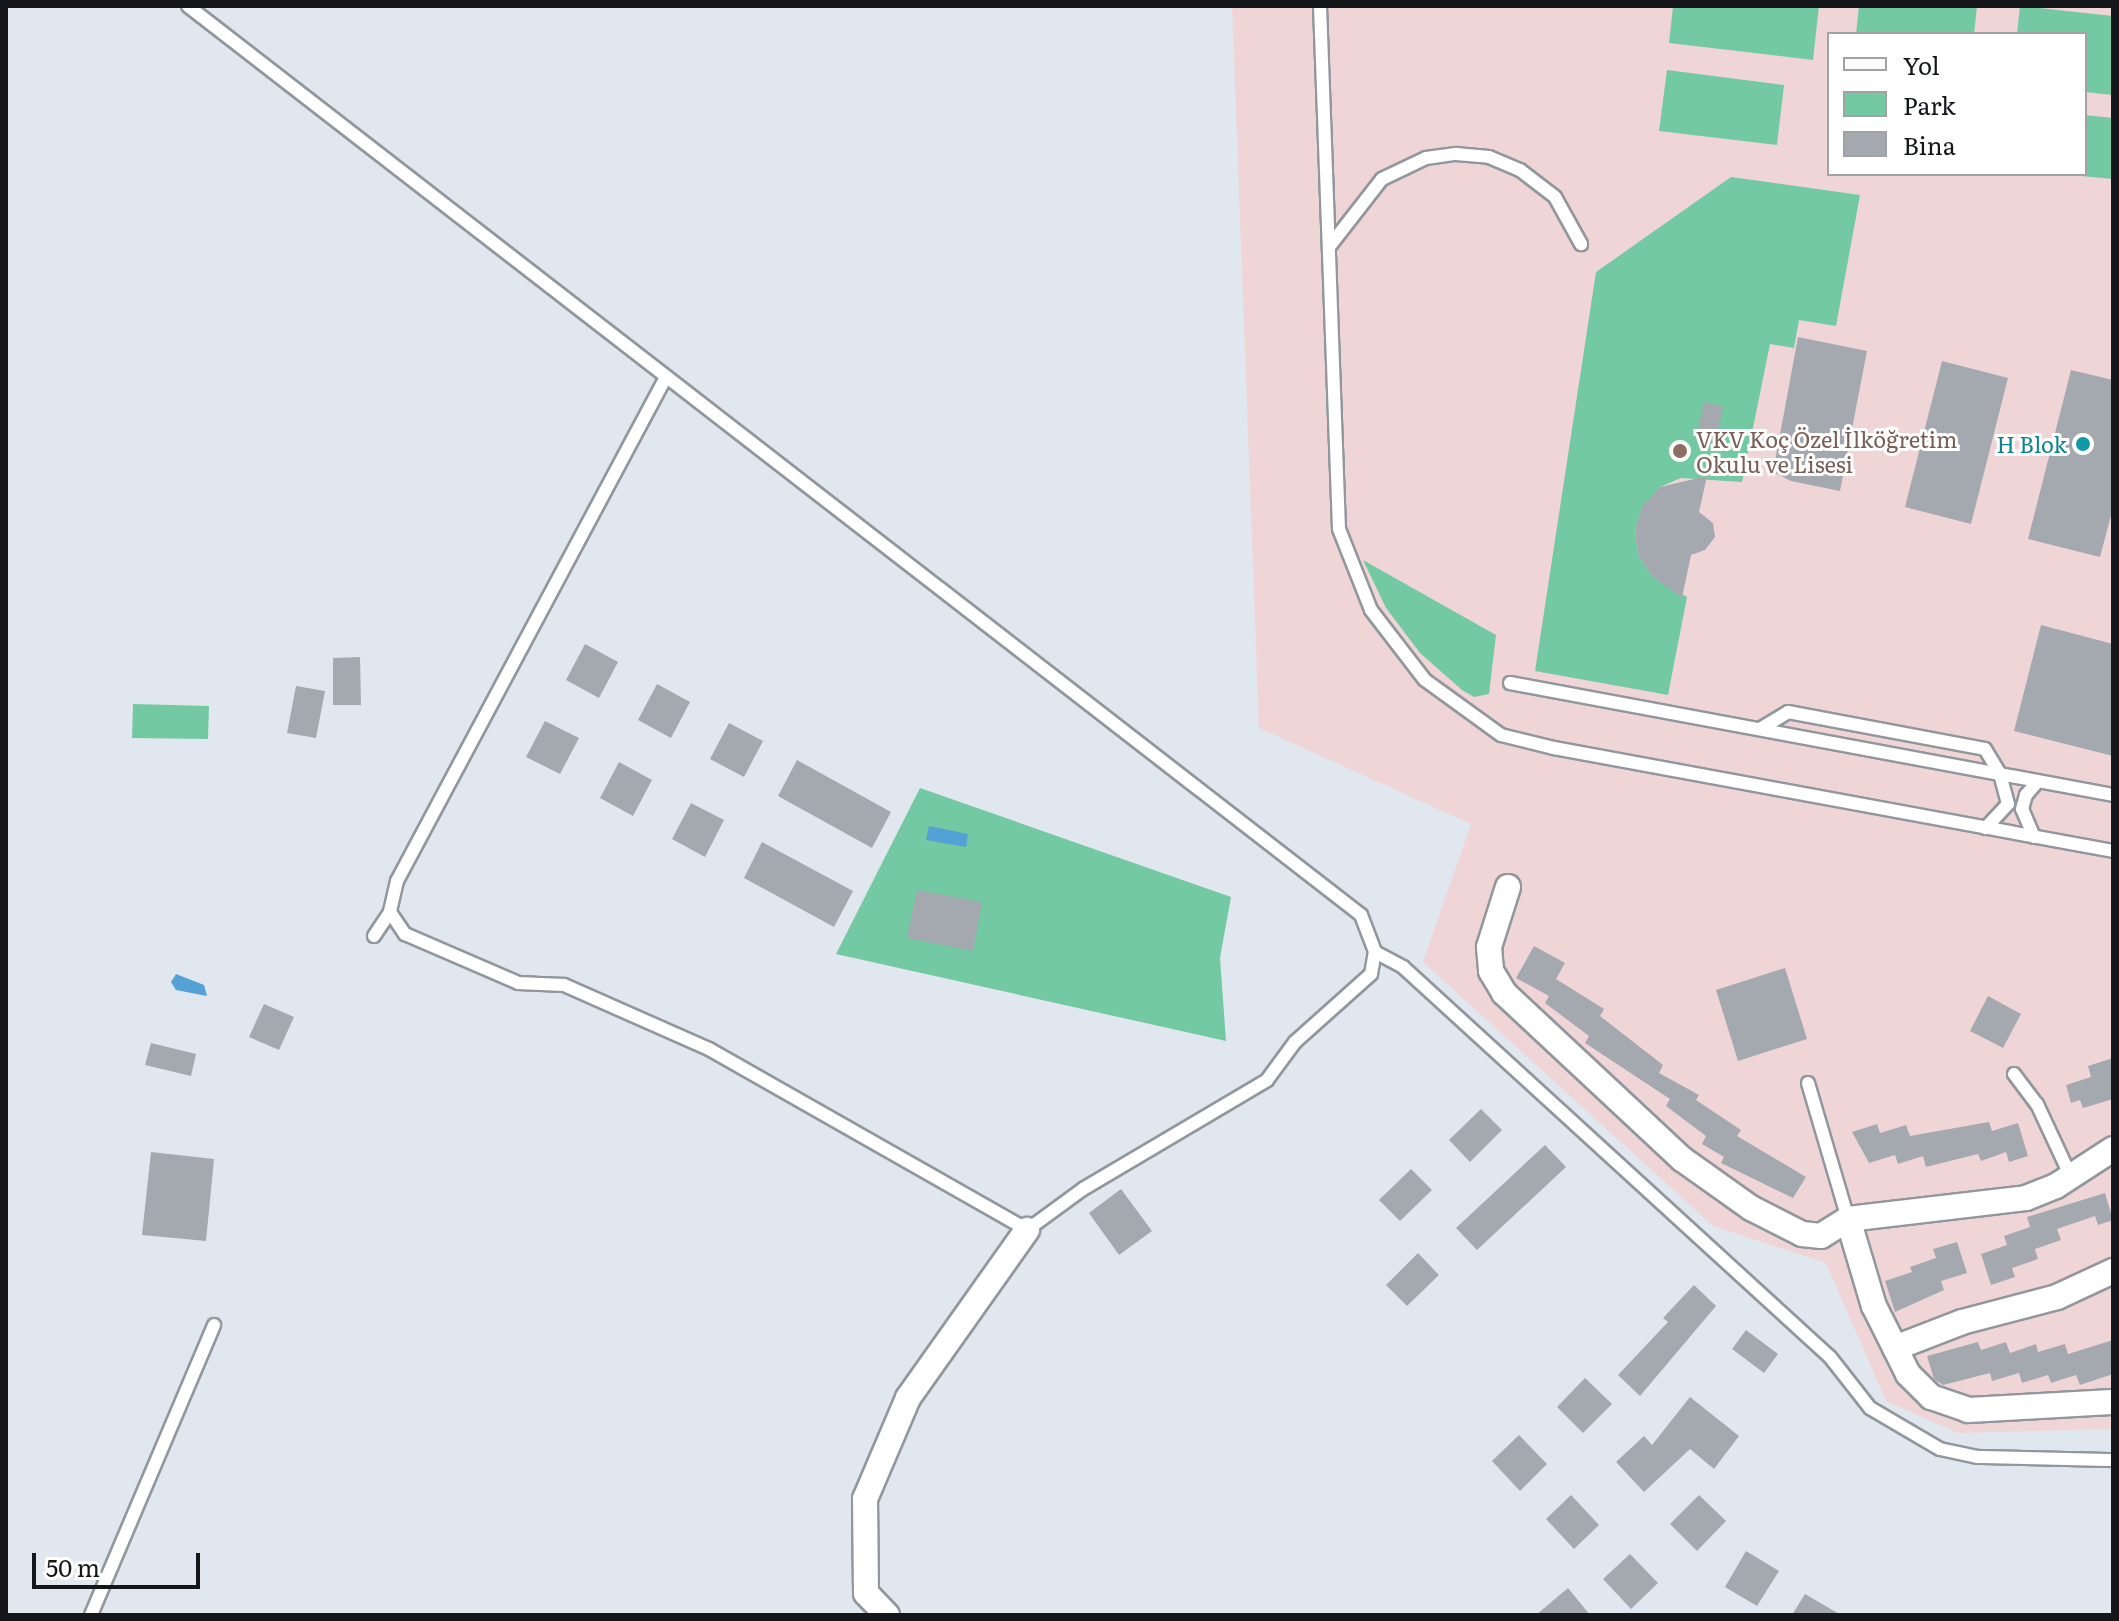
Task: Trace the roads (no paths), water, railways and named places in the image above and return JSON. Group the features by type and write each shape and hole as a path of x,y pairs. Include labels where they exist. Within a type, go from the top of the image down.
{"street":[{"path":"1508,887 1489,947 1491,971 1504,993 1682,1159 1751,1208 1815,1237 1848,1219 2026,1198 2071,1177 2113,1149"},
{"path":"1848,1219 1874,1306 1918,1387 1955,1408 2113,1402"},
{"path":"887,1615 866,1593 865,1499 908,1398 1027,1230"},
{"path":"1895,1348 1962,1322 2057,1297 2113,1271"}],"lane":[{"path":"188,6 1361,915 1375,952 1371,974 1295,1042 1267,1080 1083,1189 1027,1230 709,1049 564,985 518,983 504,977 405,934 390,912"},
{"path":"1320,6 1339,529 1371,610 1425,680 1501,735 1528,742 2113,851"},
{"path":"1329,247 1382,179 1426,158 1456,154 1489,157 1520,170 1555,197 1581,244"},
{"path":"374,936 390,912 397,881 505,670 666,377"},
{"path":"1510,683 2113,795"},
{"path":"1760,729 1788,712 1985,749 2000,774 2008,804 1986,828"},
{"path":"2034,837 2022,809 2026,795 2038,781"},
{"path":"1375,952 1403,967 1830,1357 1870,1408 1940,1449 1965,1455 2113,1460"},
{"path":"2014,1074 2037,1104 2071,1177"},
{"path":"1808,1083 1848,1219"},
{"path":"91,1615 214,1325"}],"water":[{"path":"929,826 968,834 966,847 926,840"},
{"path":"176,974 204,985 207,996 176,990 171,982"}],"place":[{"name":"H Blok","path":"2083,444"},
{"name":"VKV Koç Özel İlköğretim Okulu ve Lisesi","path":"1680,451"}]}
